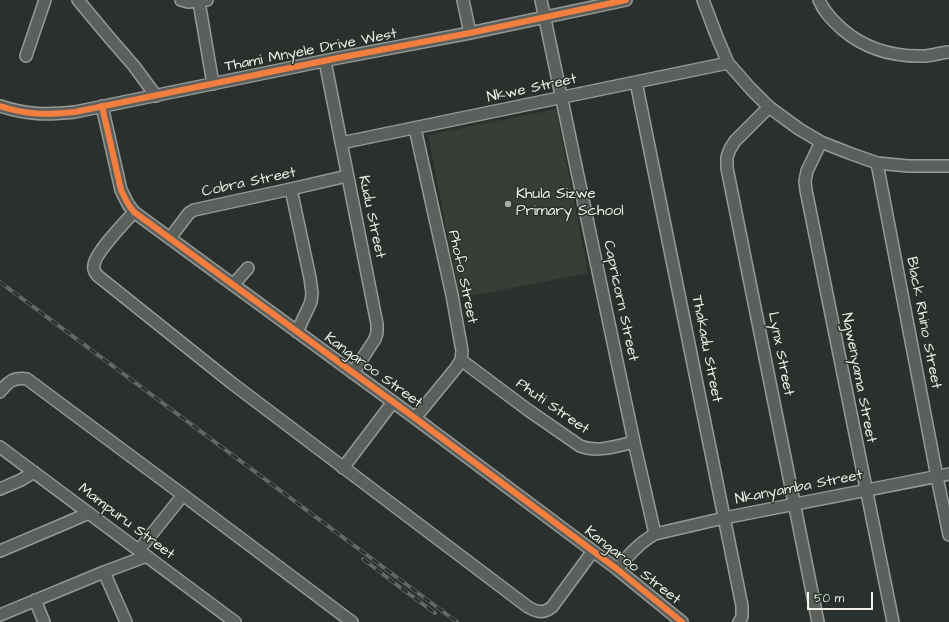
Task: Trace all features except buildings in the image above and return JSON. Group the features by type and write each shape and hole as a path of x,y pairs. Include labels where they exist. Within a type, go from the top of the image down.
{"street":[{"path":"26,56 45,0"},
{"path":"78,0 134,66 156,96"},
{"path":"181,0 188,2 203,1 213,84"},
{"path":"463,0 470,33"},
{"name":"Capricorn Street","path":"541,0 634,442 655,534"},
{"name":"Thami Mnyele Drive West","path":"0,106 39,114 75,112 470,33 626,0"},
{"path":"703,0 728,63 769,108 800,129 821,142 877,163 908,166 949,166"},
{"path":"819,0 829,16 845,32 866,45 879,50 914,56 927,56 949,52"},
{"name":"Kudu Street","path":"324,61 370,285 377,329 375,340 352,373"},
{"name":"Nkwe Street","path":"341,143 728,63"},
{"name":"Thakadu Street","path":"636,82 742,606 742,617 739,622"},
{"name":"Kangaroo Street","path":"102,106 121,190 134,212 415,418 617,569 682,622"},
{"name":"Lynx Street","path":"769,108 735,141 727,156 727,168 818,622"},
{"name":"Phofo Street","path":"415,128 452,295 462,351 462,360"},
{"name":"Ngwenyama Street","path":"821,142 807,171 805,181 806,190 893,622"},
{"name":"Black Rhino Street","path":"877,163 949,535"},
{"name":"Cobra Street","path":"170,238 189,213 194,210 291,190 347,176"},
{"path":"291,190 312,293 311,302 297,332"},
{"path":"134,212 115,233 97,257 94,264 94,271 98,276 233,384 528,607 535,611 541,612 552,607 592,551"},
{"path":"233,285 248,268"},
{"path":"415,418 462,360"},
{"name":"Phuti Street","path":"462,360 528,410 580,446 587,449 600,449 634,442"},
{"path":"0,392 9,382 15,379 21,378 26,380 183,495 352,622"},
{"path":"343,468 393,402"},
{"name":"Mampuru Street","path":"0,447 235,622"},
{"path":"0,489 21,480 34,472"},
{"name":"Nkanyamba Street","path":"655,534 724,518 949,474"},
{"path":"0,615 104,572 143,553 183,495"},
{"path":"0,551 88,513"},
{"path":"617,569 646,539 655,534"},
{"path":"104,572 126,622"},
{"path":"35,600 44,622"}],"shaded area":[{"name":"Khula Sizwe Primary School","path":"556,109 588,273 460,298 428,135"}],"railway":[{"path":"0,282 457,622"},
{"path":"363,559 435,613"}],"cycle path":[{"path":"0,106 37,114 75,112 338,58 470,33 626,0"},
{"path":"102,106 121,190 134,212 415,418 617,569 682,622"}],"place":[{"name":"Khula Sizwe Primary School","path":"508,204"}]}
